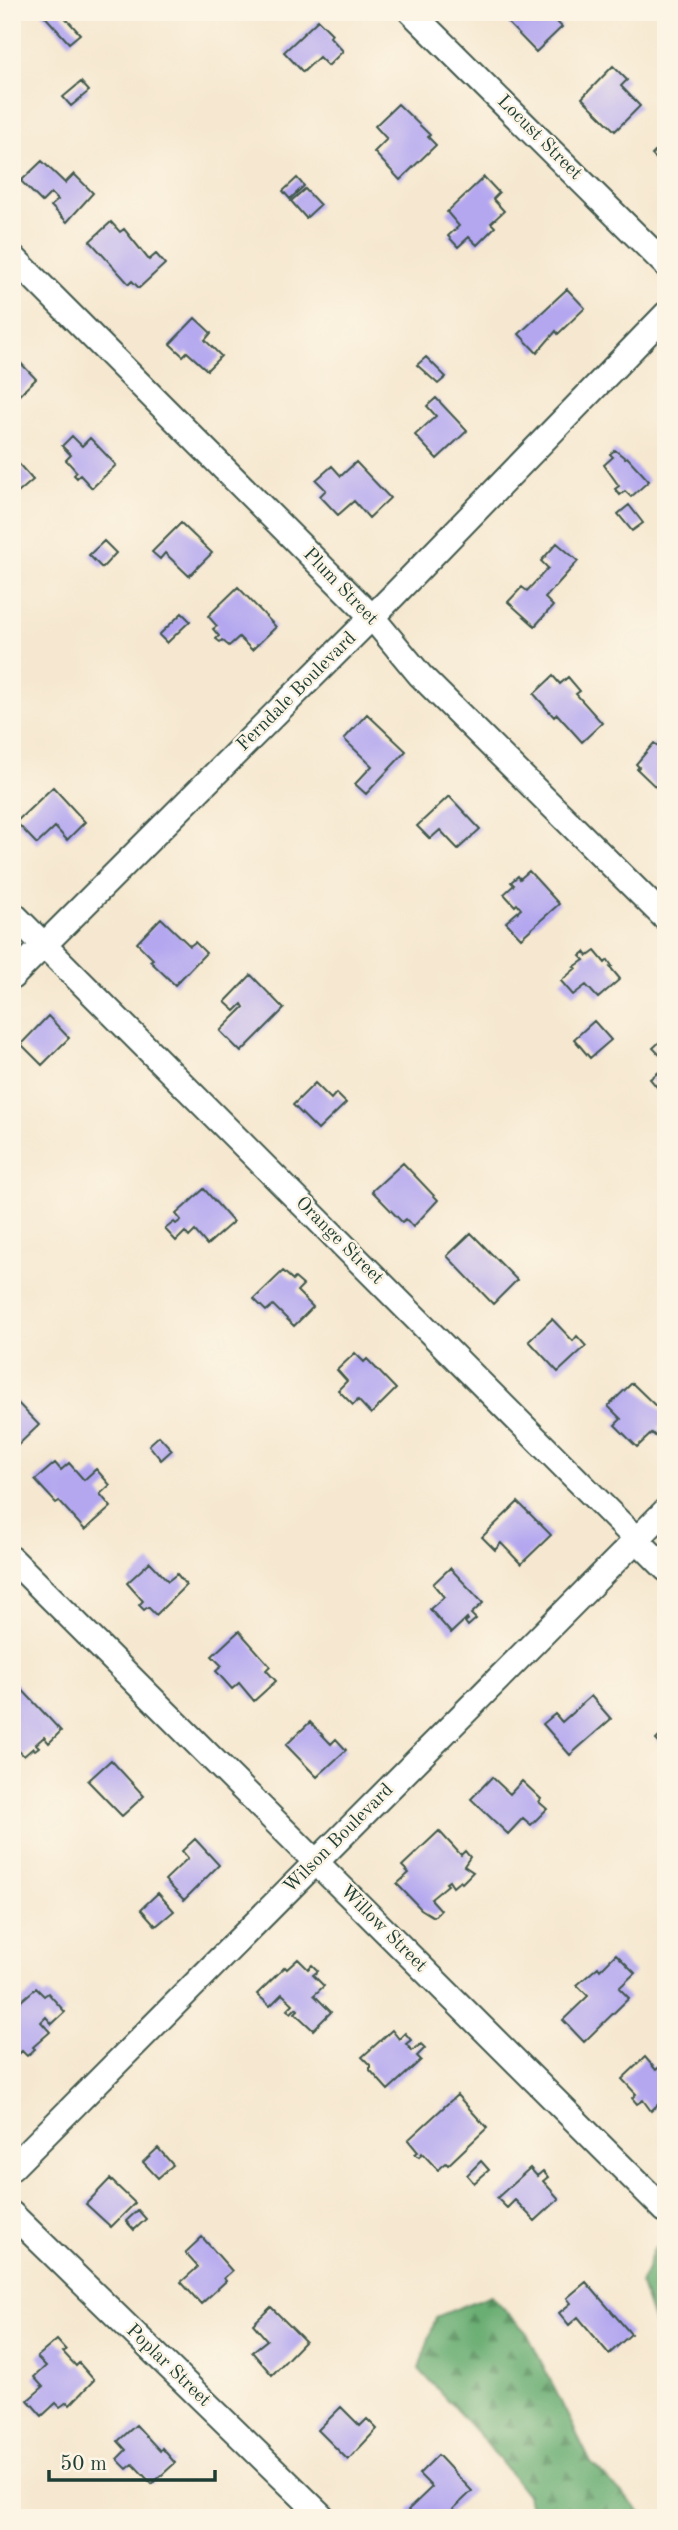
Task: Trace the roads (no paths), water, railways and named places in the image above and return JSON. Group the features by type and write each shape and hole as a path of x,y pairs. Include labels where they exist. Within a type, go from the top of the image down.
{"street":[{"name":"Locust Street","path":"411,12 666,265"},
{"name":"Plum Street","path":"12,256 372,617 420,675 666,919"},
{"name":"Ferndale Boulevard","path":"12,977 372,617 666,314"},
{"name":"Orange Street","path":"12,913 666,1569"},
{"name":"Wilson Boulevard","path":"12,2168 666,1510"},
{"name":"Willow Street","path":"12,1559 665,2210"},
{"name":"Poplar Street","path":"12,2214 324,2518"}]}
